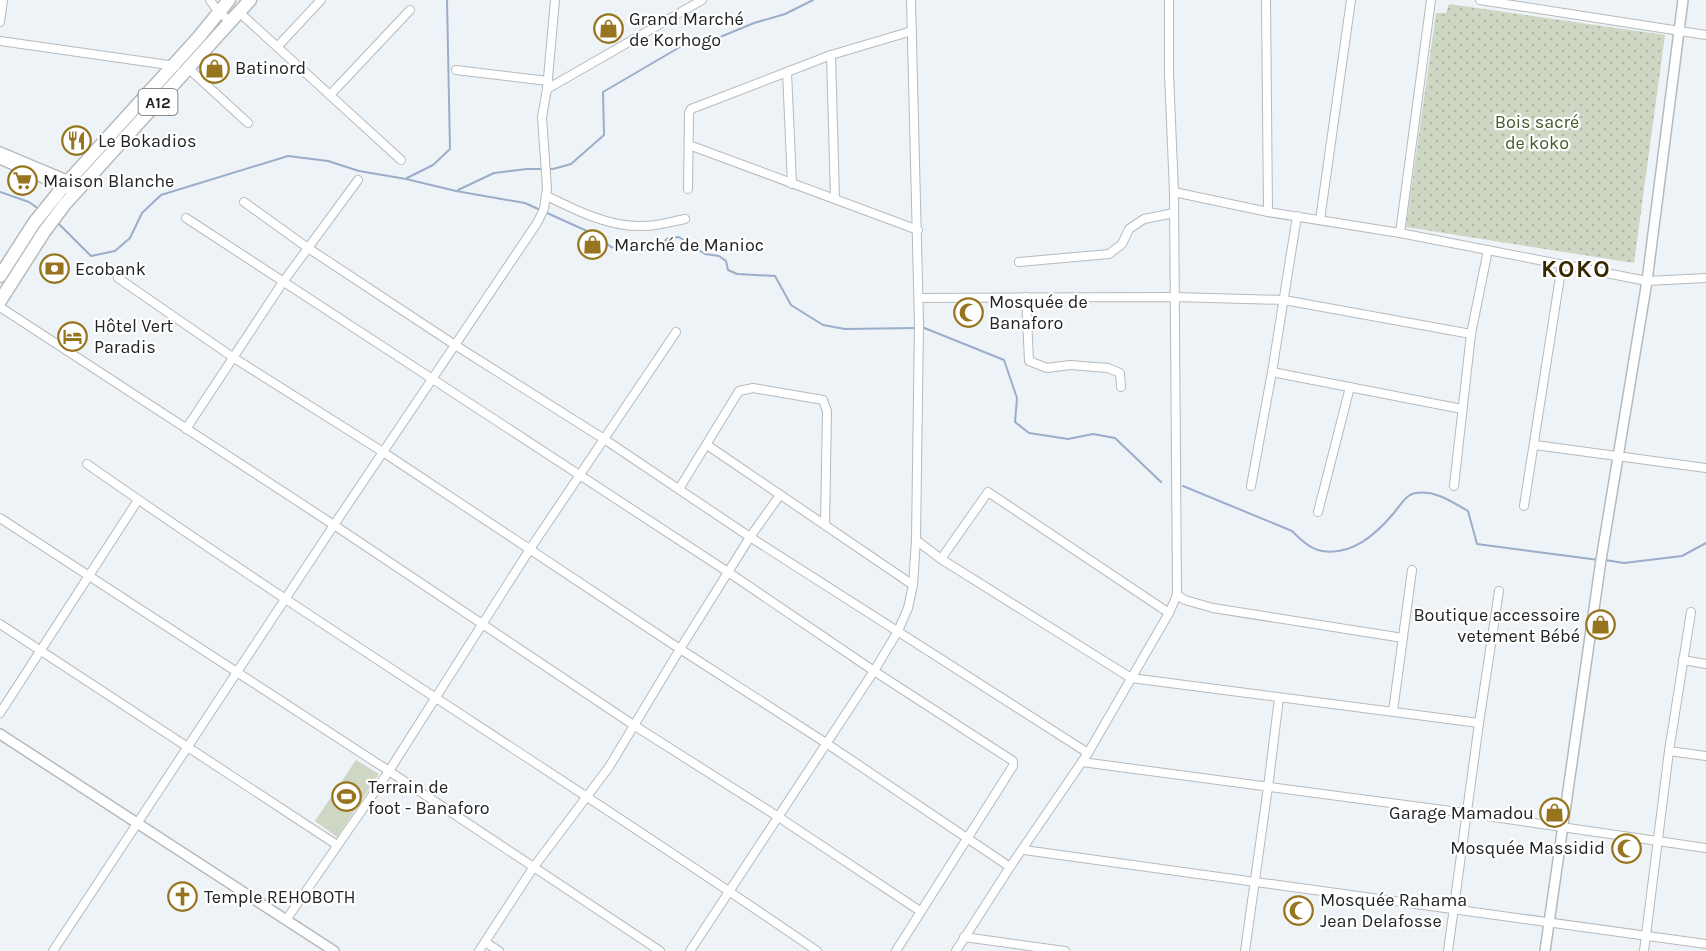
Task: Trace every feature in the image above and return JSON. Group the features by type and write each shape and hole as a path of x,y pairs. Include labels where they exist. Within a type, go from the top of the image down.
{"main road":[{"name":"A12","path":"0,276 39,227 78,190 182,68 229,0"},
{"name":"A12","path":"0,301 63,187 242,7"}],"street":[{"path":"0,22 3,0"},
{"path":"210,0 219,13 242,7 278,47 401,160"},
{"path":"278,47 321,0"},
{"path":"53,951 333,525 537,223 547,196 542,117 548,85 555,0"},
{"path":"456,70 548,85 702,0"},
{"path":"690,951 873,671 898,631 908,608 913,585 916,540 919,335 911,0"},
{"path":"956,951 1088,753 1169,613 1177,595 1174,192 1169,74 1169,0"},
{"path":"1266,0 1268,212"},
{"path":"1320,220 1351,0"},
{"path":"1400,233 1431,0"},
{"path":"1480,0 1706,34"},
{"path":"1545,951 1601,560 1647,281 1683,0"},
{"path":"330,95 410,10"},
{"path":"688,189 689,113 691,109 831,55 912,31"},
{"path":"0,41 182,68 248,123"},
{"path":"831,55 835,200"},
{"path":"787,72 792,184"},
{"path":"689,145 918,230"},
{"path":"0,152 63,187"},
{"path":"0,159 63,187 78,190"},
{"path":"186,429 283,282 358,180"},
{"path":"1174,192 1268,212 1400,233 1647,281 1706,278"},
{"path":"547,196 580,212 609,221 639,226 685,219"},
{"path":"244,202 455,345 1088,753"},
{"path":"1019,262 1108,254 1122,244 1129,229 1144,219 1174,213"},
{"path":"1251,486 1297,216"},
{"path":"186,218 1013,761 1013,766 896,951"},
{"path":"1454,486 1472,334 1488,250"},
{"path":"1524,506 1562,264"},
{"path":"118,278 234,358 383,452 826,743 1010,867"},
{"path":"1026,297 1029,361 1047,368 1070,365 1108,368 1120,373 1121,387"},
{"path":"919,298 1175,297 1284,300 1472,334"},
{"path":"0,307 481,625 920,911"},
{"path":"286,920 388,771 530,549 676,332"},
{"path":"1272,372 1462,409"},
{"path":"1318,512 1350,387"},
{"path":"679,489 740,391 753,388 823,400 827,411 825,525"},
{"path":"707,445 913,585"},
{"path":"1535,445 1706,468"},
{"path":"87,464 285,599 731,891 817,951"},
{"path":"942,558 988,492 1169,613"},
{"path":"479,951 533,868 609,767 750,537 780,495"},
{"path":"0,713 138,500"},
{"path":"0,518 660,951"},
{"path":"916,540 1131,678 1479,723"},
{"path":"1393,711 1412,570"},
{"path":"1448,951 1499,591"},
{"path":"1177,595 1185,600 1212,608 1403,638"},
{"path":"1644,951 1656,841 1691,612"},
{"path":"0,624 337,845"},
{"path":"1683,660 1706,664"},
{"path":"1245,951 1279,698"},
{"path":"0,734 334,951"},
{"path":"1669,751 1706,756"},
{"path":"1082,762 1466,813 1706,848"},
{"path":"1024,850 1706,944"},
{"path":"964,937 1065,951"},
{"path":"485,942 500,951"}],"green space":[{"name":"Bois sacré de koko","path":"1449,4 1665,35 1634,263 1406,227 1436,13 1446,13"},
{"name":"Terrain de foot - Banaforo","path":"356,760 379,774 337,837 315,821"}],"waterway":[{"path":"407,178 433,165 450,149 447,0"},
{"path":"458,190 494,173 553,169 571,164 604,135 603,92 680,47 708,42 754,23 785,14 813,0"},
{"path":"57,222 91,256 115,251 130,238 142,213 161,195 288,156 328,161 359,171 525,203 598,236 611,247 627,251 654,250 668,238 679,237 705,254 719,256 726,261 728,270 737,274 775,276 791,305 823,325 845,329 916,328"},
{"path":"0,192 29,202 40,210"},
{"path":"922,327 1004,360 1017,398 1015,422 1029,433 1068,439 1093,434 1115,438 1161,482"},
{"path":"1183,486 1292,531 1309,546 1322,551 1333,552 1353,547 1379,529 1406,498 1412,494 1430,493 1468,511 1477,544 1599,560"},
{"path":"1605,560 1624,563 1682,556 1706,543"}],"place":[{"name":"Grand Marché de Korhogo","path":"608,29"},
{"name":"Batinord","path":"214,68"},
{"name":"Le Bokadios","path":"77,141"},
{"name":"Maison Blanche","path":"22,181"},
{"name":"Marché de Manioc","path":"593,245"},
{"name":"Ecobank","path":"54,269"},
{"name":"Mosquée de Banaforo","path":"968,312"},
{"name":"Hôtel Vert Paradis","path":"73,336"},
{"name":"Boutique accessoire vetement Bébé","path":"1601,625"},
{"name":"Terrain de foot - Banaforo","path":"347,797"},
{"name":"Garage Mamadou","path":"1555,813"},
{"name":"Mosquée Massidid","path":"1626,848"},
{"name":"Temple REHOBOTH","path":"183,897"},
{"name":"Mosquée Rahama Jean Delafosse","path":"1299,910"}],"district":[{"name":"KOKO","path":"1576,269"}]}
